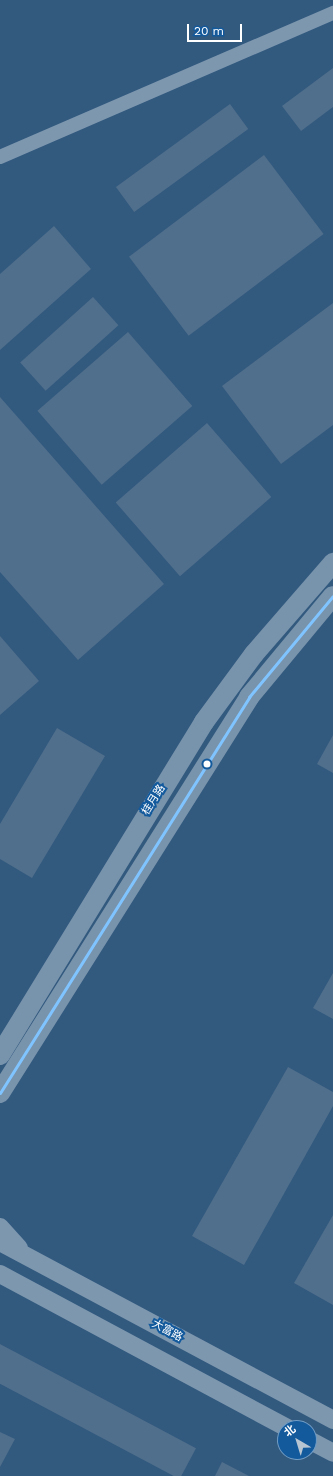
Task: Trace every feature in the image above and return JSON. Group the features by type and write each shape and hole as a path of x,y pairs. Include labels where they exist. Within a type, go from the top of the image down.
{"main road":[{"name":"桂月路","path":"0,1055 204,722 254,654 333,563"},
{"path":"0,1092 249,697 333,596"}],"street":[{"path":"0,157 333,13"},
{"path":"0,1227 31,1259"},
{"name":"大富路","path":"0,1242 333,1420"},
{"path":"0,1274 277,1423"},
{"path":"64,1308 77,1284"},
{"path":"317,1444 333,1452"}],"building":[{"path":"333,68 333,107 301,131 282,106"},
{"path":"230,104 248,129 134,212 116,187"},
{"path":"264,155 324,234 189,336 129,257"},
{"path":"54,226 91,269 0,350 0,274"},
{"path":"93,297 118,325 46,391 20,363"},
{"path":"333,303 333,425 281,464 222,386"},
{"path":"128,332 192,406 102,485 37,411"},
{"path":"0,397 164,584 78,660 0,572"},
{"path":"207,423 271,497 180,576 116,502"},
{"path":"0,636 39,681 0,715"},
{"path":"57,728 105,756 32,878 0,859 0,824"},
{"path":"333,735 333,773 317,764"},
{"path":"333,973 333,1019 313,1008"},
{"path":"288,1067 333,1092 333,1106 244,1265 192,1236"},
{"path":"333,1215 333,1305 294,1283"},
{"path":"0,1344 196,1448 181,1476 174,1476 0,1384"},
{"path":"0,1432 15,1439 0,1467"},
{"path":"222,1462 249,1476 215,1476"}],"transit line":[{"path":"0,1093 249,697 333,596"}]}
